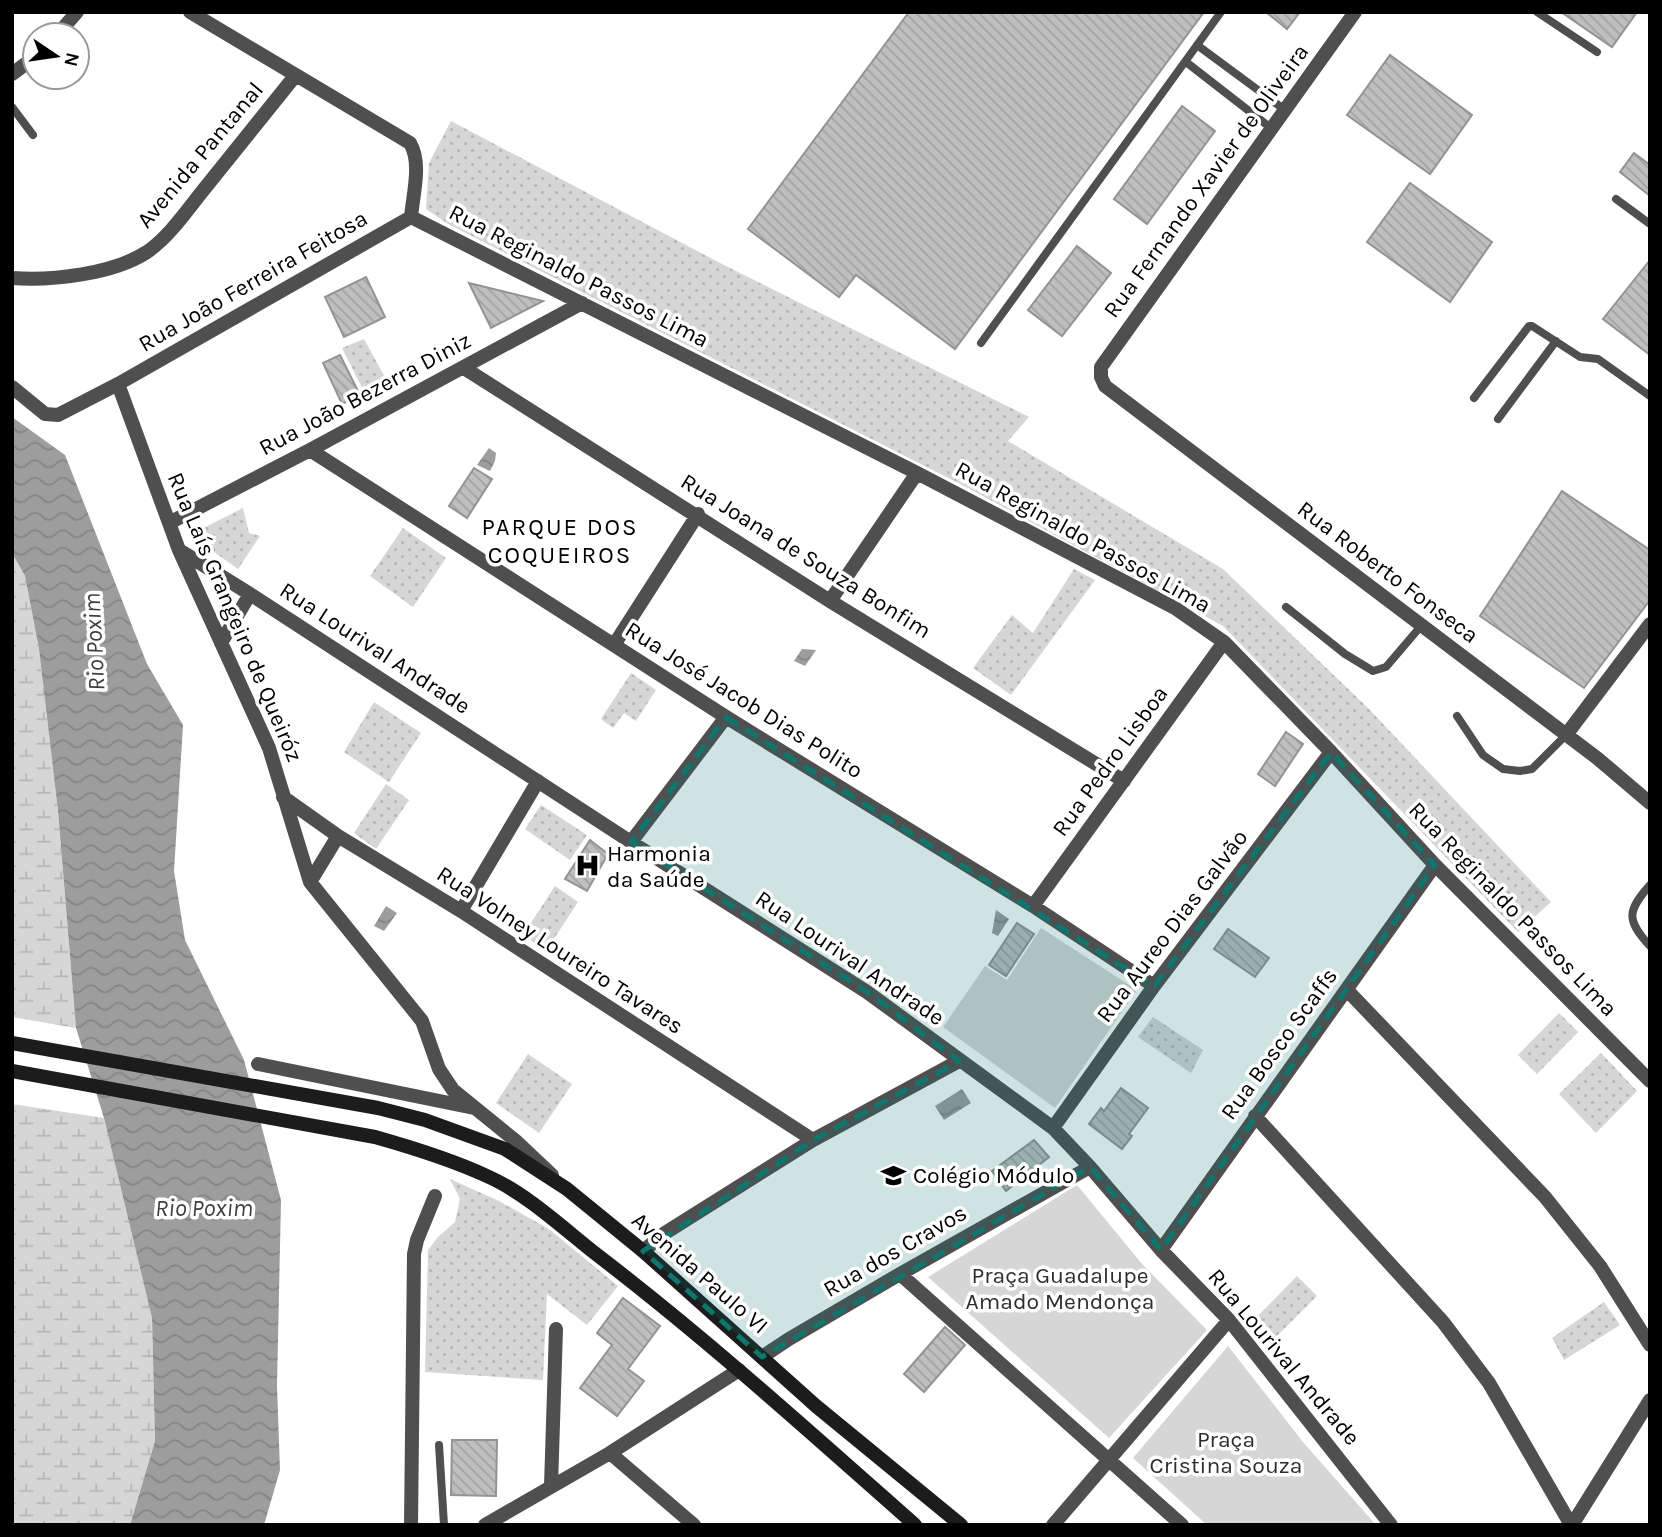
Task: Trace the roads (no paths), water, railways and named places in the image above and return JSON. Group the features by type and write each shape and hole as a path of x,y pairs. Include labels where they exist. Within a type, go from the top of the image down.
{"main road":[{"name":"Avenida Paulo VI","path":"12,1043 378,1108 425,1120 505,1149 568,1189 643,1251 816,1406 961,1525"},
{"name":"Avenida Paulo VI","path":"12,1071 375,1137 422,1150 491,1178 522,1198 621,1273 739,1370 915,1525"}],"street":[{"path":"190,12 410,143 416,162 411,217"},
{"name":"Rua Fernando Xavier de Oliveira","path":"1101,377 1101,367 1355,12"},
{"name":"Avenida Pantanal","path":"12,278 71,276 130,262 149,251 174,227 295,76"},
{"name":"Rua Reginaldo Passos Lima","path":"411,217 917,472 1175,608 1224,642 1331,752 1435,865 1650,1081"},
{"name":"Rua João Ferreira Feitosa","path":"12,387 46,414 58,415 118,384 411,217"},
{"name":"Rua João Bezerra Diniz","path":"169,523 582,303"},
{"name":"Rua Joana de Souza Bonfim","path":"464,368 698,514 831,601 1124,781"},
{"name":"Rua Roberto Fonseca","path":"1101,377 1105,386 1421,625 1650,803"},
{"name":"Rua Laís Grangeiro de Queiróz","path":"118,384 178,551 269,748 310,881 422,1021 446,1081 568,1189"},
{"name":"Rua José Jacob Dias Polito","path":"310,450 726,717 1034,906 1154,986"},
{"path":"831,601 917,472"},
{"path":"614,645 698,514"},
{"name":"Rua Lourival Andrade","path":"178,551 250,594 867,992 1053,1128 1161,1250 1229,1320 1391,1525"},
{"path":"221,643 250,594"},
{"path":"1566,736 1650,624"},
{"name":"Rua Pedro Lisboa","path":"1034,906 1224,642"},
{"path":"631,842 726,717"},
{"name":"Rua Aureo Dias Galvão","path":"1053,1128 1154,986 1331,752"},
{"path":"461,911 538,780"},
{"name":"Rua Volney Loureiro Tavares","path":"283,797 338,836 461,911 813,1140"},
{"path":"310,881 338,836"},
{"name":"Rua Bosco Scaffs","path":"1161,1250 1435,865"},
{"path":"1347,990 1545,1197 1600,1266 1650,1345"},
{"path":"643,1251 665,1233 813,1140 959,1061"},
{"path":"258,1064 475,1108"},
{"path":"1255,1116 1443,1322 1489,1383 1572,1525 1650,1400"},
{"name":"Rua dos Cravos","path":"762,1357 900,1274 1090,1167"},
{"path":"411,1525 414,1254 435,1196"},
{"path":"900,1274 1182,1525"},
{"path":"1053,1525 1229,1320"},
{"path":"551,1486 556,1329"},
{"path":"485,1525 610,1453 739,1370"},
{"path":"610,1453 694,1525"}],"lane":[{"path":"981,343 1221,12"},
{"path":"1537,12 1597,52"},
{"path":"1197,45 1284,110"},
{"path":"1186,62 1271,128"},
{"path":"12,107 33,135"},
{"path":"1616,199 1650,224"},
{"path":"1474,398 1529,326 1534,326 1580,356 1598,359 1650,397"},
{"path":"1498,419 1556,341"},
{"path":"1286,607 1345,654 1373,671 1386,667 1421,625"},
{"path":"1457,716 1483,755 1503,769 1532,769 1566,736"},
{"path":"1650,885 1632,909 1631,915 1638,933 1650,946"},
{"path":"439,1445 444,1525"}],"water":[{"name":"Rio Poxim","path":"12,417 65,455 147,664 183,725 174,871 185,940 244,1060 281,1200 277,1386 280,1470 264,1525 130,1525 155,1441 152,1318 104,1118 76,1028 58,811 39,649 25,576 12,553"},
{"path":"489,448 496,453 490,471 477,465"},
{"path":"802,649 816,650 805,666 794,661"},
{"path":"386,906 397,913 384,931 374,926"},
{"path":"996,910 1009,919 998,936 992,933"},
{"path":"962,1089 971,1103 944,1120 935,1106"}],"place":[{"name":"Harmonia da Saúde","path":"587,866"},
{"name":"Colégio Módulo","path":"893,1175"}],"district":[{"name":"PARQUE DOS COQUEIROS","path":"560,541"}],"park label":[{"name":"Praça Guadalupe Amado Mendonça","path":"1060,1288"},
{"name":"Praça Cristina Souza","path":"1226,1452"}]}
